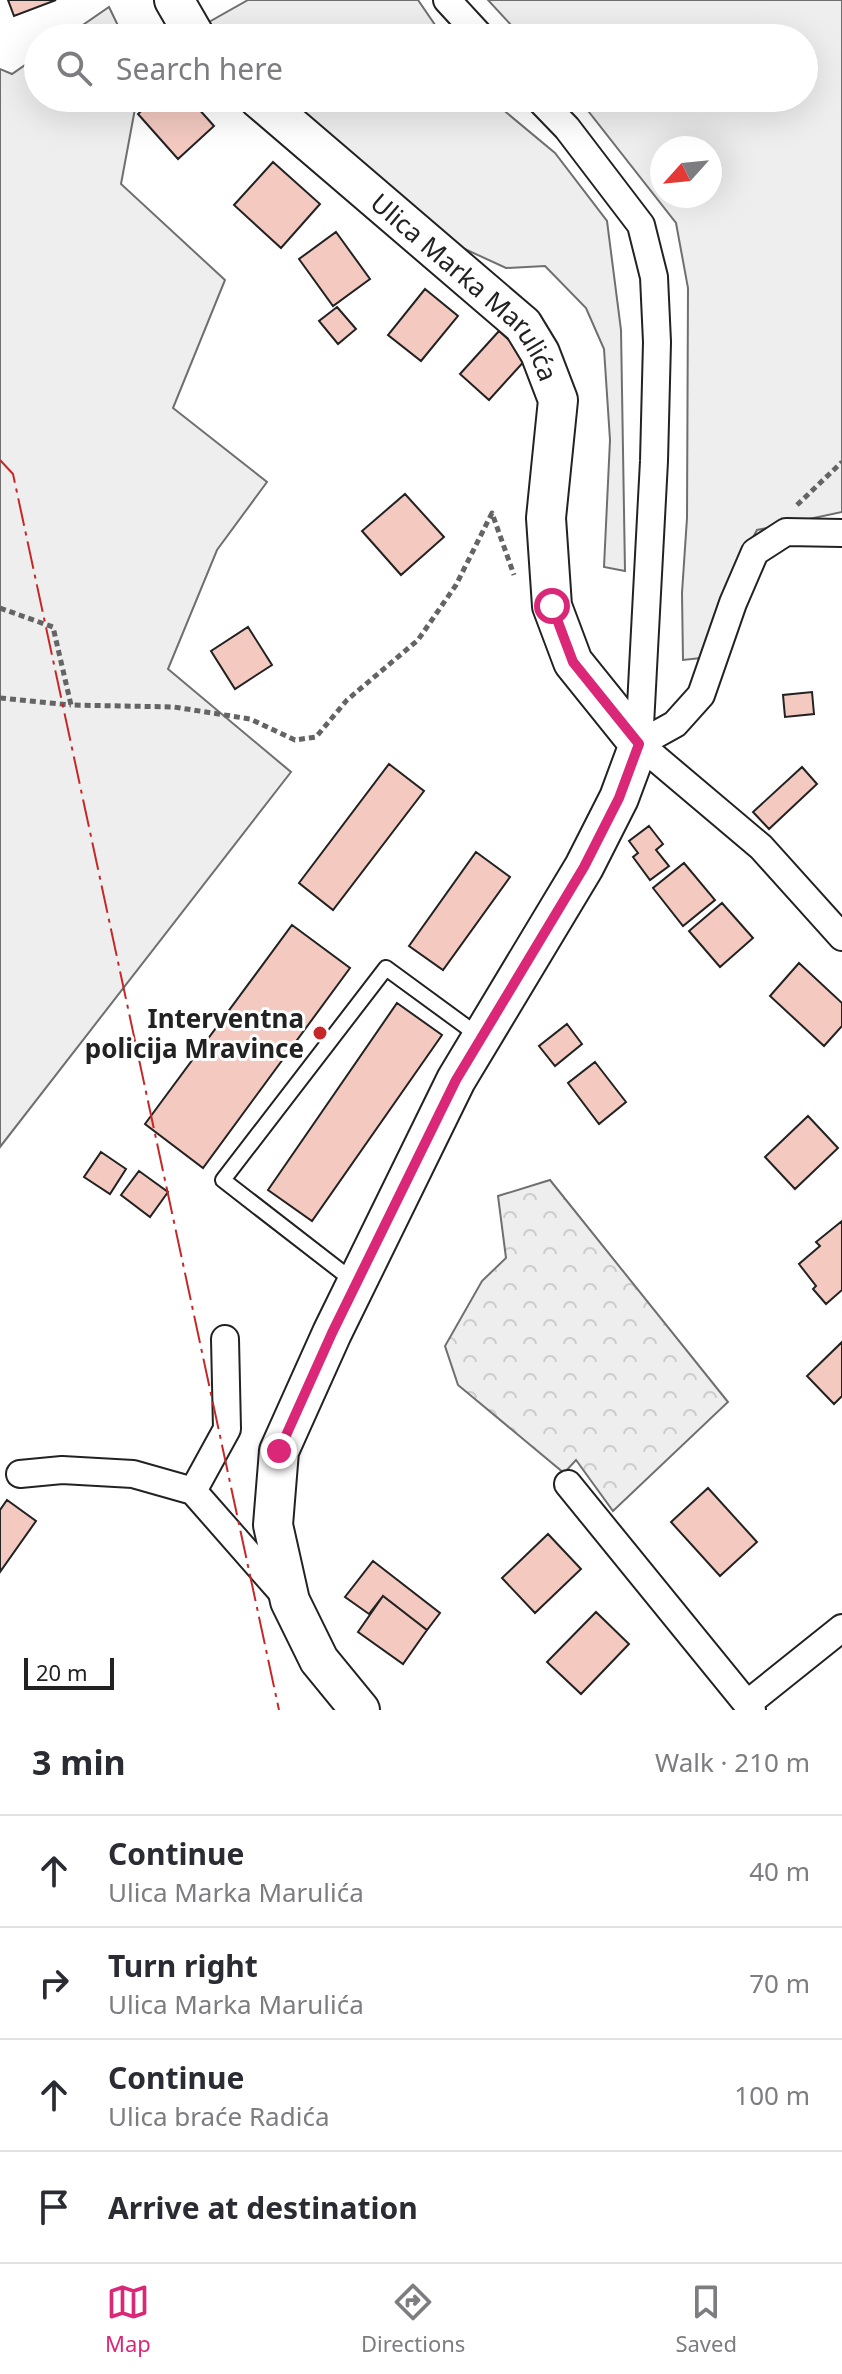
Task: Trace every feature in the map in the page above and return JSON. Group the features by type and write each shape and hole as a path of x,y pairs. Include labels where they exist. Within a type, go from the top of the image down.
{"main road":[{"path":"174,0 188,24"},
{"name":"Ulica Marka Marulića","path":"274,112 523,325 540,353 558,400 546,518 552,606 573,662 639,744"},
{"path":"360,1710 319,1660 290,1601 273,1525 279,1451 356,1283 456,1080 584,867 619,798 639,744"}],"street":[{"path":"447,0 469,24"},
{"path":"552,112 641,225 654,277 657,342 654,461 639,744"},
{"path":"639,744 675,724 701,695 733,603 755,552 766,542 786,532 842,533"},
{"name":"Ulica Marka Marulića","path":"639,744 761,847 842,937"},
{"path":"193,1491 227,1429 225,1339"},
{"path":"20,1474 62,1470 133,1474 193,1491 290,1601"},
{"path":"568,1484 750,1707 842,1628"}],"lane":[{"path":"356,1283 223,1180 386,968 482,1037"}],"path":[{"path":"766,542 777,524 842,462"},
{"path":"0,698 71,705 174,707 250,719 295,740 316,737 347,700 418,640 456,585 492,513 516,579"},
{"path":"0,608 53,627 71,705"}],"green space":[{"path":"248,0 418,0 434,24 211,24 209,22"},
{"path":"488,0 842,0 842,512 757,530 727,586 701,658 683,660 682,593 687,518 688,288 676,223 664,208 722,208 722,136 650,136 650,190 589,112 818,112 818,24 510,24"},
{"path":"109,7 117,24 84,24"},
{"path":"24,66 24,112 134,112 121,184 225,280 173,408 267,482 217,550 168,669 291,772 0,1147 0,69 12,74"},
{"path":"291,112 506,112 555,153 607,221 621,330 625,571 604,567 610,440 604,349 586,308 545,266 506,268 441,238"},
{"path":"550,1180 728,1402 613,1511 576,1460 564,1473 458,1385 445,1346 482,1281 506,1258 498,1196"}],"building":[{"path":"8,0 56,0 14,16"},
{"path":"202,112 214,126 178,159 138,114"},
{"path":"273,162 320,204 281,248 234,205"},
{"path":"336,232 370,279 333,306 299,259"},
{"path":"425,289 458,316 421,361 388,335"},
{"path":"337,307 356,329 338,344 319,321"},
{"path":"499,331 528,357 489,400 460,374"},
{"path":"405,494 444,537 401,575 362,531"},
{"path":"248,627 272,665 235,689 211,651"},
{"path":"812,692 814,714 785,717 783,695"},
{"path":"389,764 424,791 333,910 299,883"},
{"path":"802,767 817,784 769,829 753,812"},
{"path":"649,826 663,844 656,850 669,866 650,880 633,857 638,853 629,841"},
{"path":"476,852 510,877 443,970 409,946"},
{"path":"684,863 715,900 683,926 653,888"},
{"path":"722,903 753,938 720,967 689,931"},
{"path":"292,925 350,968 203,1168 145,1124"},
{"path":"799,963 842,1003 842,1026 824,1046 770,996"},
{"path":"397,1003 442,1035 312,1221 268,1190"},
{"path":"567,1024 582,1044 555,1066 539,1046"},
{"path":"595,1062 626,1102 599,1124 568,1083"},
{"path":"808,1116 838,1148 795,1189 765,1157"},
{"path":"101,1152 126,1169 110,1194 84,1177"},
{"path":"139,1171 168,1192 150,1217 121,1195"},
{"path":"842,1221 842,1290 826,1304 799,1264 820,1246 816,1242"},
{"path":"842,1342 842,1396 834,1404 807,1376"},
{"path":"708,1488 757,1542 720,1576 671,1522"},
{"path":"7,1500 36,1521 0,1572 0,1510"},
{"path":"548,1534 581,1569 535,1613 502,1578"},
{"path":"373,1561 440,1613 427,1630 383,1596 369,1614 345,1597"},
{"path":"383,1596 427,1630 403,1664 358,1632"},
{"path":"596,1612 629,1644 581,1694 547,1662"}],"power":[{"path":"0,460 13,474 279,1710"}],"place":[{"name":"Interventna policija Mravince","path":"320,1033"}],"route":[{"path":"279,1451 332,1333 456,1080 584,867 619,798 639,744 573,662 552,606"}]}
